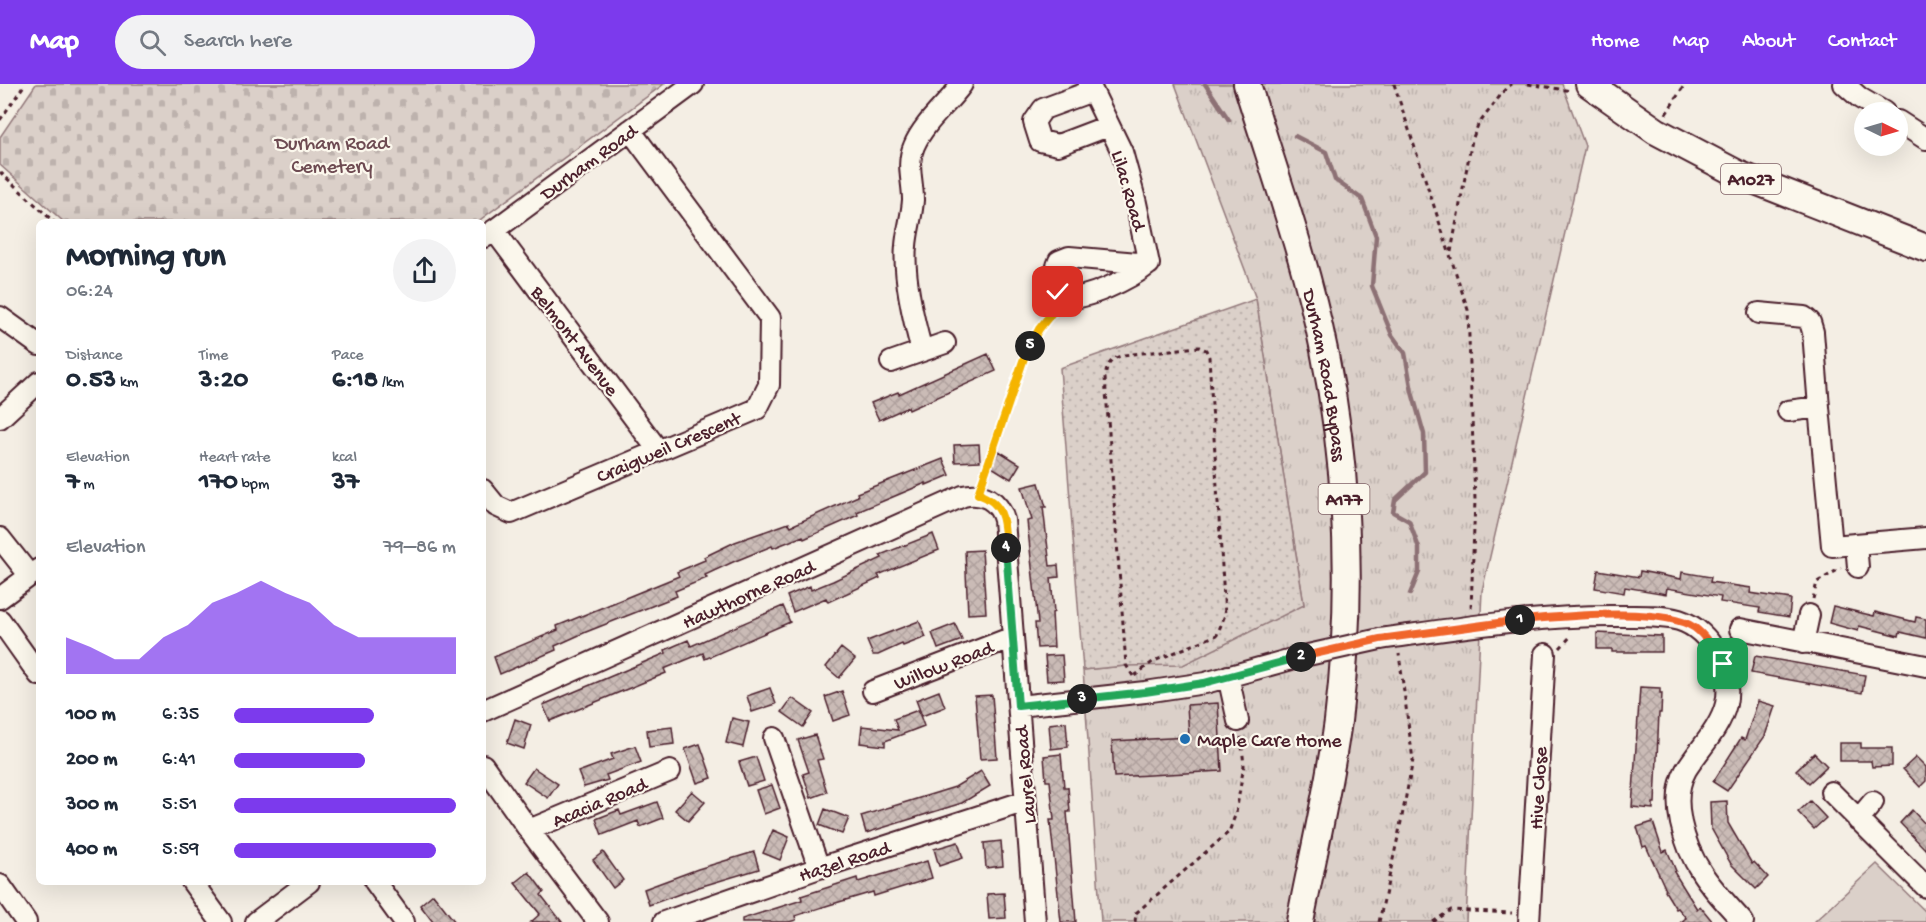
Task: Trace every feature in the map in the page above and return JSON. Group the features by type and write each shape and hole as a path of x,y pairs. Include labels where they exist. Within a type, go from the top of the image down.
{"main road":[{"name":"Durham Road Bypass","path":"1247,84 1304,267 1324,348 1341,459 1346,522 1346,622 1337,723 1300,922"},
{"name":"A1027","path":"1584,88 1656,131 1738,174 1926,248"}],"street":[{"name":"Durham Road","path":"488,234 693,84"},
{"path":"922,351 913,320 906,258 913,199 910,157 919,137 962,84"},
{"path":"1844,84 1867,102"},
{"path":"1091,87 1043,110 1034,122 1040,141 1058,145 1108,126"},
{"name":"Lilac Road","path":"1091,87 1122,152 1149,264"},
{"path":"1908,127 1926,139"},
{"name":"Craigweil Crescent","path":"486,494 496,506 511,513 757,409 768,385 770,318 630,130"},
{"name":"Belmont Avenue","path":"488,234 658,450"},
{"path":"1069,257 1149,264 1137,274 1077,299 1063,299 1058,292 1055,270 1059,261 1069,257"},
{"path":"1760,313 1804,317 1810,322 1813,332 1832,546 1857,557 1926,538"},
{"path":"0,317 36,343"},
{"path":"891,362 945,343"},
{"path":"0,418 36,385"},
{"path":"1788,411 1819,407"},
{"name":"Laurel Road","path":"978,494 995,503 1002,512 1004,520 1035,922"},
{"name":"Hawthorne Road","path":"486,710 963,495 978,494"},
{"path":"0,538 35,573 0,598"},
{"path":"1018,706 1134,685 1204,683 1299,657 1389,638 1470,626 1579,615 1637,616 1678,620 1696,629 1715,650 1725,670 1726,702 1718,724 1684,775 1678,798 1679,817 1701,873 1742,922"},
{"path":"1803,642 1809,615"},
{"path":"0,620 36,671"},
{"path":"1740,629 1926,666"},
{"name":"Willow Road","path":"873,691 1013,637"},
{"name":"Hive Close","path":"1529,918 1545,654"},
{"path":"1227,676 1238,721"},
{"path":"774,738 819,868"},
{"path":"486,769 598,922"},
{"name":"Acacia Road","path":"529,830 670,771"},
{"path":"1831,792 1926,887"},
{"name":"Hazel Road","path":"664,922 819,868 1026,801"},
{"path":"1858,820 1873,802"},
{"path":"0,885 27,922"},
{"path":"194,885 221,922"},
{"path":"256,922 305,885"},
{"path":"377,885 404,922"}],"path":[{"path":"0,120 24,84"},
{"path":"1394,84 1468,310 1475,500 1470,626"},
{"path":"1451,254 1472,140 1478,125 1506,88 1512,84"},
{"path":"1528,84 1584,88"},
{"path":"1656,131 1685,84"},
{"path":"0,172 51,219"},
{"path":"978,494 1024,358 1039,329 1063,299"},
{"path":"1199,347 1206,350 1209,357 1225,615 1217,635 1154,661 1134,685 1126,664 1105,378 1107,366 1113,358 1124,355 1199,347"},
{"path":"1809,615 1817,582 1857,557"},
{"path":"1545,654 1558,650 1572,634"},
{"path":"1379,922 1413,760 1389,638"},
{"path":"1135,922 1136,913 1229,831 1236,813 1244,765 1238,721"},
{"path":"1433,922 1451,910 1529,918"}],"green space":[{"name":"Durham Road Cemetery","path":"36,84 664,84 481,219 61,219 0,165 0,137"},
{"path":"1175,84 1562,84 1585,146 1482,591 1466,922 1101,922 1083,670 1125,666 1304,605 1256,299"},
{"path":"1256,299 1304,605 1183,665 1125,666 1083,670 1060,368"},
{"path":"1877,864 1926,912 1926,922 1814,922"}],"building":[{"path":"988,354 996,371 909,410 908,407 879,420 871,403 898,392 899,394"},
{"path":"979,444 980,461 955,462 954,445"},
{"path":"999,451 1020,464 1011,479 990,466"},
{"path":"943,459 950,475 857,512 858,515 804,539 803,536 773,548 772,546 733,562 705,575 707,578 675,591 677,596 586,632 555,646 556,650 500,674 494,657 558,630 557,626 679,576 677,572 705,560 704,557 735,542 789,523 791,526 858,496 857,493"},
{"path":"1039,483 1046,507 1043,507 1050,566 1058,565 1059,577 1051,578 1054,647 1037,648 1035,623 1038,623 1027,521 1032,520 1022,487"},
{"path":"933,534 939,550 878,575 880,578 828,602 826,598 793,612 787,596 810,586 811,590 833,581 882,558 880,555"},
{"path":"982,550 986,613 968,614 965,551"},
{"path":"1598,570 1639,577 1640,571 1681,579 1682,572 1711,577 1710,582 1751,588 1750,593 1791,599 1789,617 1759,612 1760,608 1720,602 1721,597 1667,588 1666,594 1625,587 1624,593 1595,588"},
{"path":"783,606 790,622 705,659 703,653 664,669 666,673 550,721 543,705 666,653 665,650 688,640 691,646"},
{"path":"1833,606 1874,616 1875,612 1915,622 1916,617 1926,619 1926,638 1900,632 1899,636 1859,626 1858,631 1829,623"},
{"path":"919,621 926,637 873,655 867,641"},
{"path":"955,624 962,640 938,649 932,633"},
{"path":"1597,633 1662,636 1662,652 1612,652 1612,649 1597,649"},
{"path":"841,648 855,659 839,678 826,667"},
{"path":"1062,655 1064,680 1047,681 1045,656"},
{"path":"1755,656 1865,675 1862,693 1751,673"},
{"path":"1640,687 1660,688 1660,693 1662,693 1653,809 1632,807"},
{"path":"770,688 776,704 752,712 747,696"},
{"path":"842,691 850,715 833,721 825,697"},
{"path":"939,691 945,707 922,716 916,700"},
{"path":"992,695 997,758 980,759 975,696"},
{"path":"792,698 813,713 803,727 782,712"},
{"path":"1758,701 1775,706 1765,736 1727,791 1713,782 1741,738 1745,740"},
{"name":"Maple Care Home","path":"1218,703 1222,771 1114,777 1112,741 1189,737 1187,705"},
{"path":"918,710 924,726 885,741 885,746 860,743 862,726 898,730 894,719"},
{"path":"732,718 749,722 743,747 726,743"},
{"path":"515,719 531,725 524,749 507,743"},
{"path":"1066,722 1068,747 1051,749 1049,724"},
{"path":"672,727 674,744 649,747 647,730"},
{"path":"815,735 823,759 817,760 827,792 811,798 803,774 809,772 798,740"},
{"path":"1840,743 1861,743 1861,748 1892,748 1892,766 1872,767 1871,761 1840,761"},
{"path":"700,744 712,778 697,783 685,749"},
{"path":"635,746 641,762 606,775 608,780 584,787 578,772 613,759 611,754"},
{"path":"1814,753 1827,766 1809,783 1796,770"},
{"path":"1061,754 1064,787 1068,787 1070,812 1067,812 1076,922 1061,922 1050,820 1054,820 1050,781 1046,781 1044,756"},
{"path":"756,757 764,781 747,786 739,762"},
{"path":"1916,757 1926,767 1926,781 1920,787 1903,769"},
{"path":"534,768 558,784 548,798 524,782"},
{"path":"981,771 990,786 962,803 866,833 861,816 955,787"},
{"path":"772,785 780,808 764,814 756,790"},
{"path":"692,791 705,802 688,821 675,810"},
{"path":"1727,801 1728,823 1752,864 1754,862 1768,877 1756,889 1731,864 1711,828 1710,802"},
{"path":"1810,801 1826,818 1814,829 1798,812"},
{"path":"657,802 663,818 640,827 638,821 602,835 596,819 619,810 621,815"},
{"path":"825,809 849,818 842,834 819,825"},
{"path":"1912,810 1926,825 1926,850 1900,823"},
{"path":"1653,822 1663,852 1667,850 1676,871 1674,872 1697,909 1700,906 1713,922 1681,922 1686,918 1678,908 1676,909 1665,891 1646,846 1643,847 1637,827"},
{"path":"773,830 789,837 780,860 763,853"},
{"path":"1001,841 1003,866 986,868 984,843"},
{"path":"958,842 963,858 939,866 934,849"},
{"path":"603,852 623,880 613,888 593,860"},
{"path":"754,852 759,869 649,905 644,889"},
{"path":"927,861 932,878 874,896 873,892 829,905 795,916 796,920 789,922 742,922 742,919 802,900 801,896 857,878 858,882"},
{"path":"529,872 544,892 541,895 562,922 531,922 540,914 515,883"},
{"path":"1004,893 1006,918 989,919 987,894"},
{"path":"433,894 455,922 433,922 420,905"}],"waterway":[{"path":"1205,84 1229,120"},
{"path":"1295,136 1326,152 1335,180 1362,199 1376,236 1372,286 1392,335 1405,353 1412,392 1424,434 1425,472 1395,500 1393,512 1409,521 1419,548 1419,572 1410,594"}],"place":[{"name":"Maple Care Home","path":"1185,739"}],"route":[{"path":"1058,292 1063,299 1039,329 1024,358 978,494 995,503 1002,512 1004,520 1018,706 1204,683 1299,657 1380,639 1470,626 1579,615 1637,616 1678,620 1696,629 1715,650 1723,664"}]}
